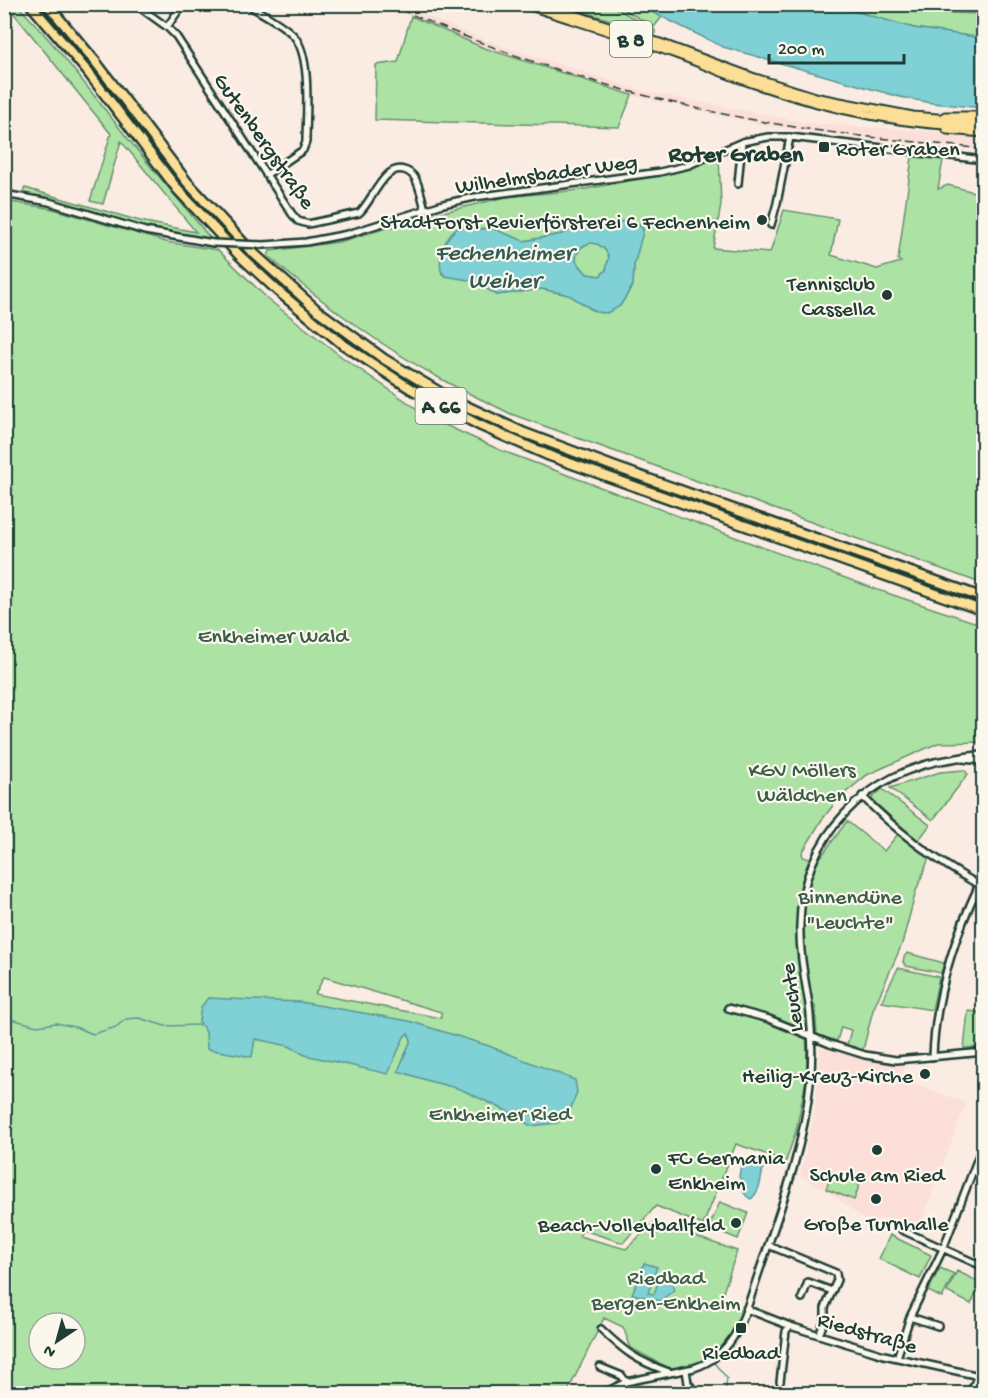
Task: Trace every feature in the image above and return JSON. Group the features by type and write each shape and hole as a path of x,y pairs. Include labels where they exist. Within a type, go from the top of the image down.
{"highway":[{"name":"A 66","path":"30,4 81,63 178,189 221,237 301,311 394,378 479,425 550,456 984,611"},
{"name":"A 66","path":"46,4 95,61 170,160 231,230 263,263 317,310 384,359 453,400 522,432 984,598"}],"main road":[{"name":"B 8","path":"524,4 656,47 735,78 819,103 903,121 984,127"},
{"name":"B 8","path":"542,4 800,93 913,116 984,122"},
{"path":"913,116 984,116"},
{"path":"903,121 932,128 984,133"}],"street":[{"name":"Gutenbergstraße","path":"135,4 176,36 295,219 302,223 359,213 386,175 395,169 407,171 415,179 425,210"},
{"path":"167,27 183,4"},
{"path":"247,4 288,31 301,46 305,60 306,141 303,150 266,176"},
{"name":"Wilhelmsbader Weg","path":"4,194 49,202 145,231 213,243 264,245 306,242 353,232 425,210 483,196 660,172 689,165 742,142 768,137 790,137 984,160"},
{"path":"771,225 790,137"},
{"path":"738,184 742,142"},
{"name":"Leuchte","path":"602,1394 626,1382 686,1370 710,1362 724,1352 736,1334 768,1245 804,1122 810,1084 812,1036 800,938 800,914 804,890 813,861 826,837 842,816 862,796 891,778 931,762 984,755"},
{"name":"Leuchte","path":"957,758 984,760"},
{"path":"862,796 891,824 933,857 979,885 961,924 945,969 934,1029 933,1057"},
{"path":"728,1008 769,1019 865,1055 896,1060 984,1052"},
{"path":"897,1358 910,1317 943,1249 984,1142"},
{"path":"902,1230 984,1267"},
{"path":"768,1245 835,1272 837,1277 825,1308 825,1320 819,1335"},
{"path":"802,1298 808,1282 832,1291"},
{"name":"Riedstraße","path":"746,1309 790,1326 897,1358 981,1376"},
{"path":"910,1317 938,1326"},
{"path":"780,1382 786,1331 790,1326"},
{"path":"601,1329 627,1354 671,1373"},
{"path":"600,1367 622,1376 626,1382"},
{"path":"686,1370 688,1383 697,1394"},
{"path":"970,1394 981,1376"}],"shaded area":[{"path":"384,5 400,5 487,41 643,91 808,123 983,135 983,151 772,127 638,97 484,48"},
{"name":"Schule am Ried","path":"820,1047 882,1063 907,1061 901,1078 966,1103 917,1233 884,1219 870,1221 863,1219 831,1193 800,1176 815,1109"}],"green space":[{"path":"4,5 17,5 46,36 210,238 177,235 81,207 22,193 25,188 140,221 196,232 121,141 103,204 90,201 111,134 8,6 5,19"},
{"path":"563,5 610,5 655,30 655,34"},
{"path":"616,5 638,5 662,17 654,27"},
{"path":"833,5 909,5 951,13 983,14 983,38 914,28"},
{"path":"411,16 484,48 632,95 619,127 375,120 376,65 398,62"},
{"path":"719,156 721,205 713,248 770,253 784,210 838,219 831,255 877,269 901,262 898,260 912,157 943,160 938,189 948,185 981,194 983,186 983,584 511,414 450,384 373,338 330,307 268,256 270,251 339,242 439,213 506,197 580,190 687,170","holes":["626,221 638,224 643,229 634,265 633,285 620,306 601,313 569,295 542,289 497,295 474,281 442,274 443,253 447,240 461,226 473,229 490,228 524,241 562,234 588,223 601,225"]},
{"path":"5,201 53,209 166,242 218,250 269,300 342,357 432,419 500,450 878,590 983,625 983,742 938,743 867,775 838,799 821,821 802,853 803,857 818,861 847,821 884,851 898,834 929,858 916,891 902,944 873,1010 863,1050 847,1045 851,1030 841,1027 837,1041 817,1035 815,1006 806,1003 807,1075 796,1131 786,1161 736,1144 703,1225 656,1206 623,1243 583,1230 579,1236 626,1249 654,1222 737,1251 720,1301 743,1311 733,1333 714,1356 685,1368 672,1370 631,1348 623,1327 604,1318 567,1393 5,1394","holes":["324,977 441,1012 441,1018 315,994"]},
{"path":"592,243 603,247 609,257 606,270 600,276 587,274 576,261 580,249"},
{"path":"964,770 968,774 933,820 890,788 940,772"},
{"path":"882,789 930,825 918,841 871,799"},
{"path":"907,953 944,963 941,973 906,966 903,962"},
{"path":"898,968 939,977 932,1010 881,1002"},
{"path":"968,1011 983,1013 983,1047 964,1048"},
{"path":"832,1172 860,1183 854,1200 826,1189"},
{"name":"Riedbad Bergen-Enkheim","path":"720,1202 748,1213 738,1239 709,1227"},
{"path":"890,1235 931,1255 920,1279 879,1259"},
{"path":"940,1268 954,1274 942,1298 928,1291"},
{"path":"957,1271 981,1283 971,1304 947,1292"}],"water":[{"path":"638,5 833,5 914,28 983,38 983,108 900,97 723,47"},
{"name":"Fechenheimer Weiher","path":"626,221 642,227 643,232 634,265 633,285 620,306 607,313 596,312 569,295 542,289 497,295 474,281 445,276 441,271 444,246 451,234 461,226 473,229 494,229 524,241 562,234 588,223 601,225","holes":["592,243 603,247 609,257 606,270 600,276 587,274 576,261 580,249"]},
{"path":"208,998 300,1002 409,1021 489,1046 575,1080 577,1092 568,1116 557,1123 531,1126 509,1112 460,1089 398,1071 411,1040 408,1033 404,1037 388,1074 305,1055 289,1046 255,1039 252,1057 207,1049 206,1032 199,1021 201,1007"},
{"path":"756,1163 763,1168 758,1189 751,1199 745,1194 743,1182 739,1177 741,1164"},
{"path":"644,1263 657,1267 648,1293 654,1294 660,1277 672,1282 674,1290 660,1301 632,1294"}],"waterway":[{"path":"4,1020 15,1020 37,1026 56,1023 93,1034 116,1027 126,1019 139,1018 165,1026 200,1025"},
{"path":"715,1364 727,1378 725,1394"}],"railway":[{"path":"388,4 481,43 576,76 721,114 797,128 984,149"}],"place":[{"name":"Roter Graben","path":"824,147"},
{"name":"StadtForst Revierförsterei 6 Fechenheim","path":"762,220"},
{"name":"Tennisclub Cassella","path":"887,295"},
{"name":"Heilig-Kreuz-Kirche","path":"925,1074"},
{"name":"Schule am Ried","path":"877,1150"},
{"name":"FC Germania Enkheim","path":"656,1169"},
{"name":"Große Turnhalle","path":"876,1199"},
{"name":"Beach-Volleyballfeld","path":"736,1223"},
{"name":"Riedbad","path":"741,1328"}],"district":[{"name":"Roter Graben","path":"736,153"}],"park label":[{"name":"Enkheimer Wald","path":"273,634"},
{"name":"KGV Möllers Wäldchen","path":"802,780"},
{"name":"Binnendüne \"Leuchte\"","path":"850,908"},
{"name":"Enkheimer Ried","path":"500,1112"}]}
